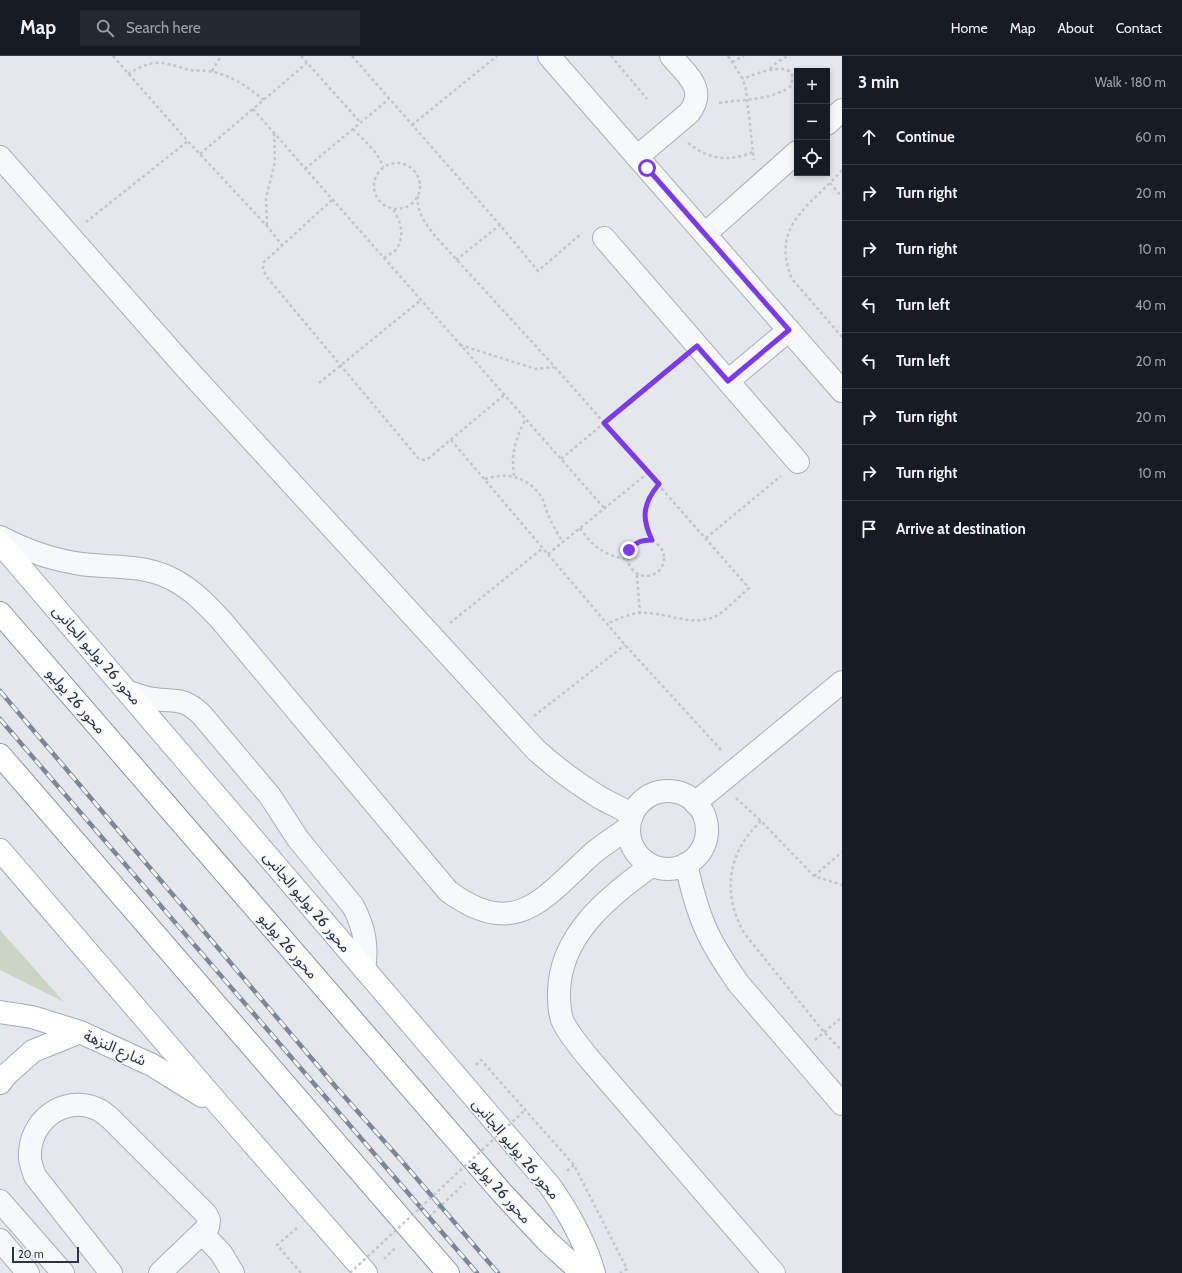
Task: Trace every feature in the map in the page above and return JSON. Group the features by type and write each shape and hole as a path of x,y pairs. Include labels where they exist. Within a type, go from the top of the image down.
{"main road":[{"name":"محور 26 يوليو الجانبى","path":"0,543 550,1186 574,1224 594,1273"},
{"name":"محور 26 يوليو","path":"0,613 480,1168 548,1242 582,1273"},
{"path":"0,755 448,1273"},
{"path":"0,850 221,1108 373,1268"},
{"name":"شارع النزهة","path":"0,1012 32,1017 80,1032 152,1065 221,1108"},
{"path":"0,1083 6,1075 33,1051 80,1032"}],"street":[{"path":"549,56 789,330 839,380"},
{"path":"637,157 689,113 694,107 697,99 697,92 694,84 671,56"},
{"path":"830,121 842,110"},
{"path":"705,234 794,155"},
{"path":"0,156 186,368 536,750 556,768 578,784 601,798 626,810 630,821 630,839 634,850 641,859 651,866 669,869 686,864 696,857 702,847 706,836 706,824 702,813 695,803 686,796 676,792 655,794 645,799 637,806 630,821 544,898 527,909 512,913 495,914 478,909 462,901 444,886 221,620 189,588 169,577 148,570 79,564 56,559 34,552 0,537"},
{"path":"604,238 798,462"},
{"path":"728,381 789,330"},
{"path":"695,803 720,784 842,682"},
{"path":"129,692 154,699 176,700 186,703 194,707 206,720 270,796 298,839 353,906 359,918 366,943 364,969"},
{"path":"686,864 698,910 715,948 738,983 842,1104"},
{"path":"651,866 621,887 585,924 572,944 564,962 559,984 559,1005 563,1022 592,1062 774,1273"},
{"path":"111,1273 35,1176 30,1159 31,1142 37,1127 48,1114 67,1106 83,1105 98,1109 110,1118 206,1214 209,1220 208,1227 160,1273"},
{"path":"0,1201 63,1273"},
{"path":"202,1233 221,1253 233,1273"},
{"path":"0,1240 28,1273"}],"path":[{"path":"113,56 188,141 267,226 282,245"},
{"path":"212,71 221,56"},
{"path":"301,56 360,122"},
{"path":"352,56 538,270 588,228 594,228 604,238"},
{"path":"412,125 497,56"},
{"path":"611,56 647,99"},
{"path":"728,56 743,79 747,100 757,188"},
{"path":"732,62 744,56"},
{"path":"770,70 777,62 788,56"},
{"path":"128,74 141,66 154,63 168,63 194,71 212,71 226,75 240,82 264,100"},
{"path":"200,154 307,63"},
{"path":"716,103 772,96 790,87 793,80 791,73 786,68 779,67 743,79"},
{"path":"305,168 389,99"},
{"path":"253,109 604,508"},
{"path":"352,129 375,151 380,158 383,167"},
{"path":"267,226 266,198 275,162 274,133"},
{"path":"69,235 188,141"},
{"path":"687,143 698,151 712,156 726,158 740,157 753,152"},
{"path":"418,196 413,203 407,207 399,209 384,206 375,194 374,186 378,172 390,163 398,162 406,164 412,168 420,181 417,204 427,226 659,484 749,588 716,616 704,620 690,621 661,614 640,613 623,616 607,624"},
{"path":"842,170 798,215 791,225 785,246 787,269 792,279 842,337"},
{"path":"830,183 842,198"},
{"path":"332,200 264,262 263,268 266,276 418,458 424,460 429,458 504,395"},
{"path":"384,258 396,250 401,238 401,225 395,212 391,208"},
{"path":"456,260 500,225"},
{"path":"319,383 421,300"},
{"path":"460,345 536,369 554,366"},
{"path":"560,459 697,346"},
{"path":"514,476 513,452 516,440 526,419"},
{"path":"451,440 625,645 738,768"},
{"path":"706,538 798,462"},
{"path":"548,554 648,473"},
{"path":"485,480 499,476 514,476 523,480 538,492 543,500 554,529 563,542"},
{"path":"637,575 652,576 658,572 663,565 664,558 662,551 652,540 647,529 645,517 646,505 651,494 659,484"},
{"path":"580,528 587,538 604,553 627,559"},
{"path":"640,613 637,575 629,566 627,559 629,550 635,543 643,540 652,540"},
{"path":"433,637 543,548"},
{"path":"518,730 625,645"},
{"path":"720,784 762,821 814,876 842,885"},
{"path":"762,821 746,838 734,862 730,893 737,921 744,933 824,1032 842,1051"},
{"path":"814,876 842,852"},
{"path":"798,1053 842,1017"},
{"path":"481,1060 574,1165 627,1269 620,1273"},
{"path":"350,1273 525,1110"},
{"path":"373,1268 480,1168"},
{"path":"277,1245 301,1273"}],"green space":[{"path":"0,930 64,1002 0,970"}],"railway":[{"path":"0,691 335,1086 498,1273"},
{"path":"0,719 477,1273"}],"route":[{"path":"629,550 635,543 643,540 652,540 647,529 645,517 646,505 651,494 659,484 604,423 697,346 728,381 789,330 647,168"}]}
